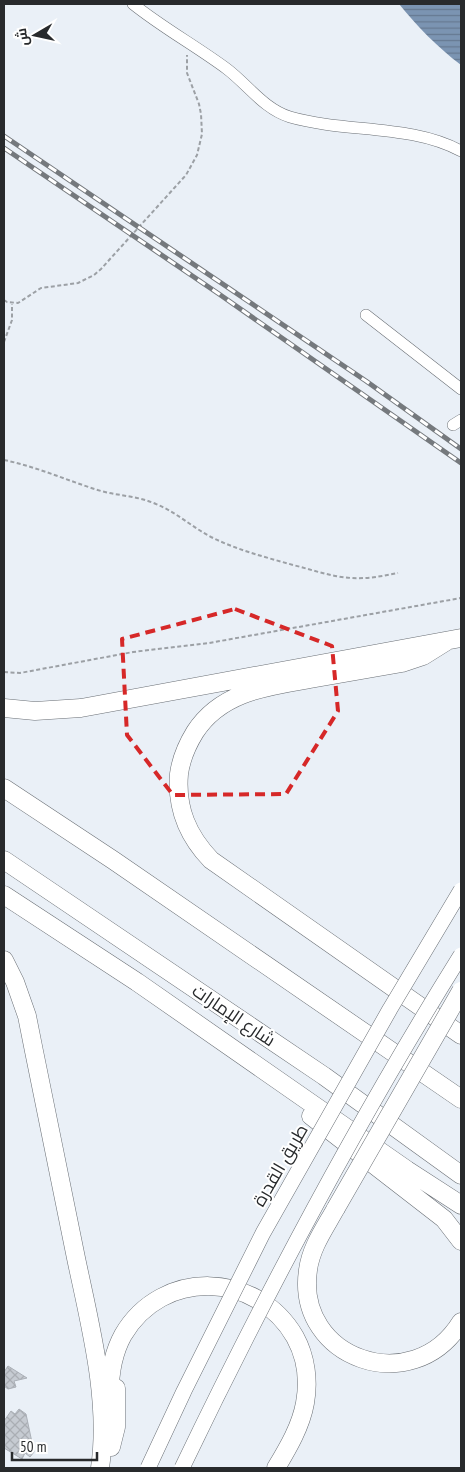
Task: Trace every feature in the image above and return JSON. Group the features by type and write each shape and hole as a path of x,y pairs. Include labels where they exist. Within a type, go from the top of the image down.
{"highway":[{"path":"4,708 35,711 81,708 454,640"},
{"path":"454,640 423,656 402,663 269,686 238,695 210,714 199,726 183,755 178,787 184,819 200,848 211,860 461,1035"},
{"path":"4,788 113,860 461,1099"},
{"name":"شارع الإمارات","path":"4,860 324,1076 461,1175"},
{"path":"4,895 137,982 407,1170 461,1205"},
{"path":"4,960 15,982 27,1016 86,1304 100,1387 103,1420 104,1437 100,1468"},
{"path":"137,982 171,1019 304,1111 444,1219 461,1241"},
{"path":"461,991 313,1248 307,1282 309,1299 314,1315 326,1334 352,1355 374,1363 396,1364 408,1362 429,1354 455,1332 461,1322"},
{"path":"111,1448 110,1396 112,1369 118,1346 123,1336 146,1308 166,1295 190,1287 216,1286 241,1291 264,1302 287,1325 302,1353 307,1378 305,1404 294,1436 276,1468"},
{"path":"109,1468 116,1422 117,1379 124,1355 134,1335 151,1317 171,1304 194,1298 218,1297 242,1304 262,1315 280,1332 295,1365 298,1388 295,1412 288,1429 266,1468"}],"main road":[{"name":"طريق القدرة","path":"148,1468 193,1373 263,1234 390,1009 461,890"},
{"path":"182,1468 239,1352 305,1225 374,1101 461,955"}],"lane":[{"path":"133,4 240,79 264,103 280,113 337,127 422,136 461,151"},
{"path":"366,315 461,388"}],"path":[{"path":"4,300 12,304 23,301 41,288 78,282 94,275 186,175 197,155 202,124 199,104 187,73 186,59 190,45"},
{"path":"4,342 12,320 12,304"},
{"path":"4,460 40,469 102,491 147,500 170,510 193,527 210,536 237,548 265,557 330,575 353,578 375,578 398,573"},
{"path":"4,672 20,673 133,652 209,643 461,598"}],"highlighted area":[{"path":"235,609 332,646 338,711 286,794 173,795 127,735 122,639"}],"water":[{"path":"399,4 461,4 461,65 428,36"}],"building":[{"path":"8,1366 27,1378 14,1381 16,1387 8,1389 4,1386 4,1372"},
{"path":"19,1409 26,1414 34,1452 30,1457 25,1453 22,1459 4,1448 4,1421 11,1411 15,1414"}],"railway":[{"path":"4,136 366,381 461,449"},
{"path":"4,148 219,294 461,463"}]}
